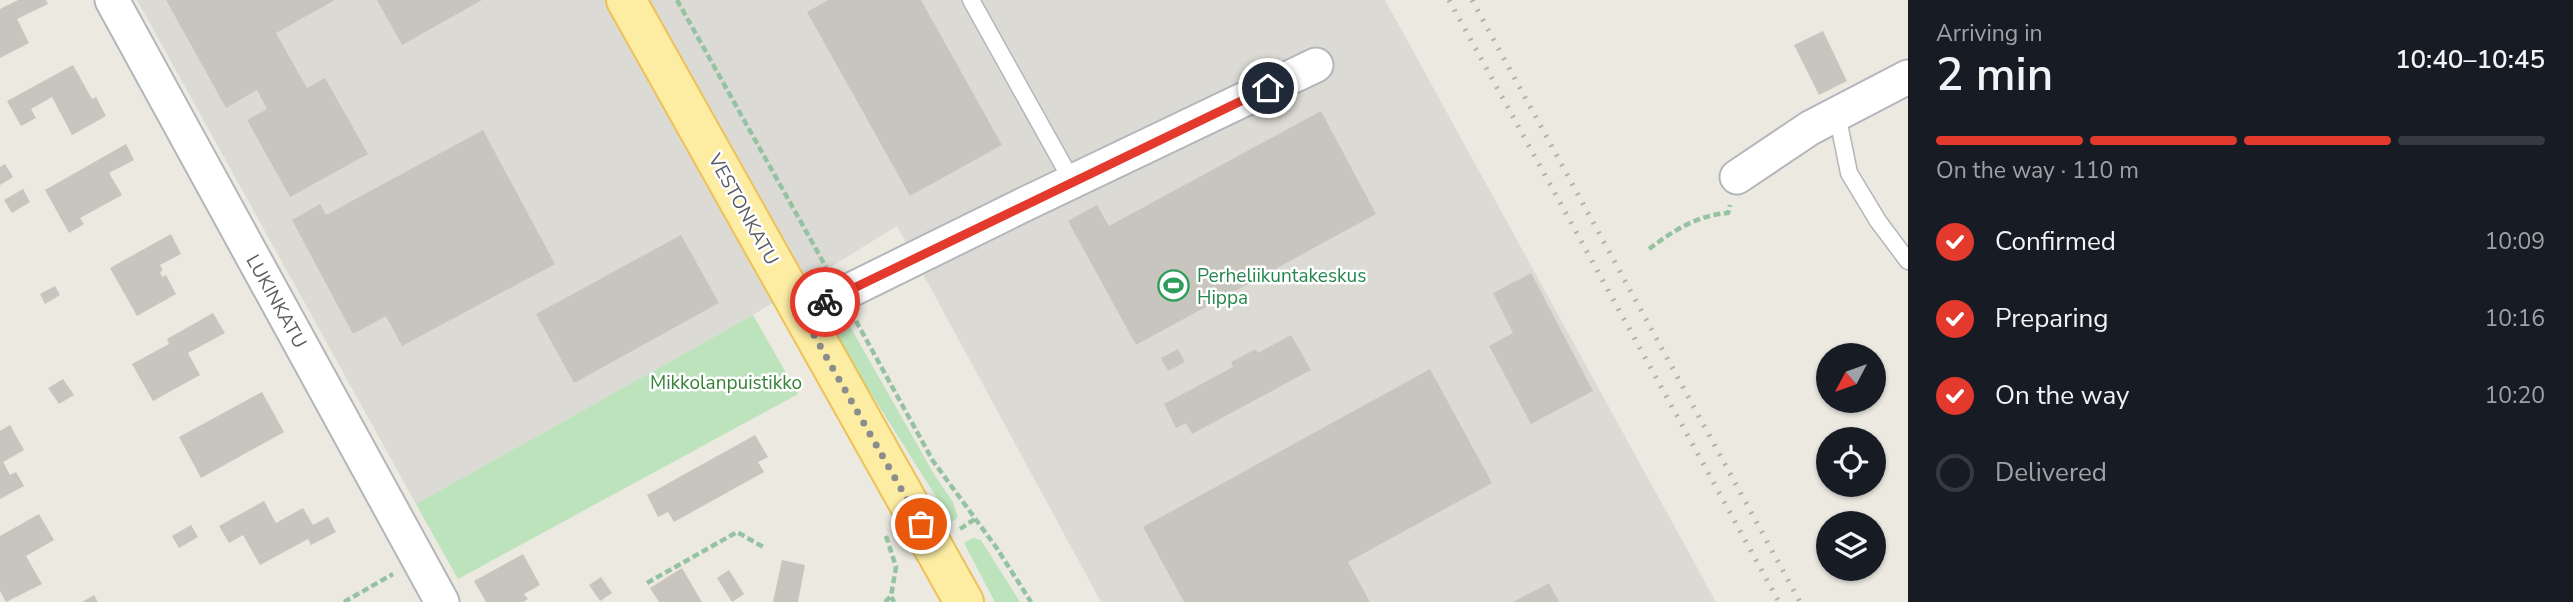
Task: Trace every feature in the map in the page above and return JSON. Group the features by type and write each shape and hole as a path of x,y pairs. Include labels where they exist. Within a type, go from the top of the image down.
{"main road":[{"name":"VESTONKATU","path":"626,0 964,602"}],"street":[{"name":"LUKINKATU","path":"112,0 442,602"},
{"path":"802,314 1072,181 1317,65"},
{"path":"1737,177 1810,128 1908,77"}],"lane":[{"path":"971,0 1072,181"},
{"path":"1837,114 1849,173 1878,221 1908,261"}],"path":[{"path":"1650,249 1670,233 1707,215 1728,213 1737,177"},
{"path":"648,583 737,532 765,548"},
{"path":"344,602 418,559"},
{"path":"885,602 891,596"}],"shaded area":[{"path":"137,0 1385,0 1716,602 1101,602 897,226 753,315 416,504"}],"green space":[{"path":"843,314 935,476 953,502 958,517 952,522 843,349 836,333"},
{"name":"Mikkolanpuistikko","path":"753,315 798,394 458,579 416,504"},
{"path":"973,538 981,540 1020,602 995,602 964,543"}],"building":[{"path":"18,0 46,0 48,4 17,19 29,43 0,58 0,9"},
{"path":"166,0 335,0 276,33 307,88 325,78 368,154 290,197 247,120 267,109 257,90 226,108"},
{"path":"377,0 482,0 402,45"},
{"path":"828,0 921,0 1002,145 910,196 807,12"},
{"path":"1823,31 1847,81 1819,95 1794,45"},
{"path":"73,65 92,99 96,97 106,116 72,135 52,97 31,109 36,118 21,126 7,101"},
{"name":"Perheliikuntakeskus Hippa","path":"1321,111 1376,214 1136,345 1068,221 1097,205 1109,226"},
{"path":"483,130 555,264 402,346 386,316 353,334 292,220 320,204 326,215"},
{"path":"126,144 134,160 109,173 122,195 80,218 84,224 69,233 45,190"},
{"path":"5,164 13,177 0,185 0,167"},
{"path":"23,189 30,202 12,213 4,200"},
{"path":"171,234 181,254 160,265 163,270 160,272 162,277 166,275 176,294 137,316 110,268"},
{"path":"681,235 719,303 574,383 536,314"},
{"path":"1531,273 1593,391 1531,424 1489,346 1513,333 1493,293"},
{"path":"55,286 60,295 45,304 40,294"},
{"path":"213,313 225,333 188,353 200,375 153,401 132,364 169,344 167,339"},
{"path":"1291,335 1311,370 1192,434 1186,423 1176,428 1164,404 1233,367 1231,362 1256,349 1258,353"},
{"path":"1178,349 1185,362 1168,371 1161,358"},
{"path":"1430,369 1492,483 1348,562 1370,602 1184,602 1143,527"},
{"path":"63,379 74,395 59,404 48,388"},
{"path":"262,392 284,432 201,478 179,437"},
{"path":"10,425 24,450 3,462 10,475 16,472 24,486 0,499 0,431"},
{"path":"755,435 768,457 758,462 764,472 674,522 668,512 658,517 647,495"},
{"path":"264,501 276,523 303,508 313,525 328,517 336,532 311,545 308,539 260,565 243,535 229,543 219,526"},
{"path":"39,514 54,540 26,556 42,584 6,602 0,591 0,536"},
{"path":"191,525 198,537 179,548 172,536"},
{"path":"523,554 540,585 524,594 528,599 523,602 486,602 474,581"},
{"path":"782,560 805,565 798,602 773,602"},
{"path":"682,568 702,602 659,602 650,588"},
{"path":"729,570 744,594 732,602 717,578"},
{"path":"601,577 612,593 600,601 589,585"},
{"path":"1549,583 1559,602 1513,602"},
{"path":"94,595 98,602 82,602"}],"railway":[{"path":"1449,0 1779,602"},
{"path":"1472,0 1800,602"}],"way so far":[{"path":"825,302 802,314 921,524"}],"place":[{"name":"Perheliikuntakeskus Hippa","path":"1174,286"}],"route":[{"path":"825,302 1268,88"}]}
